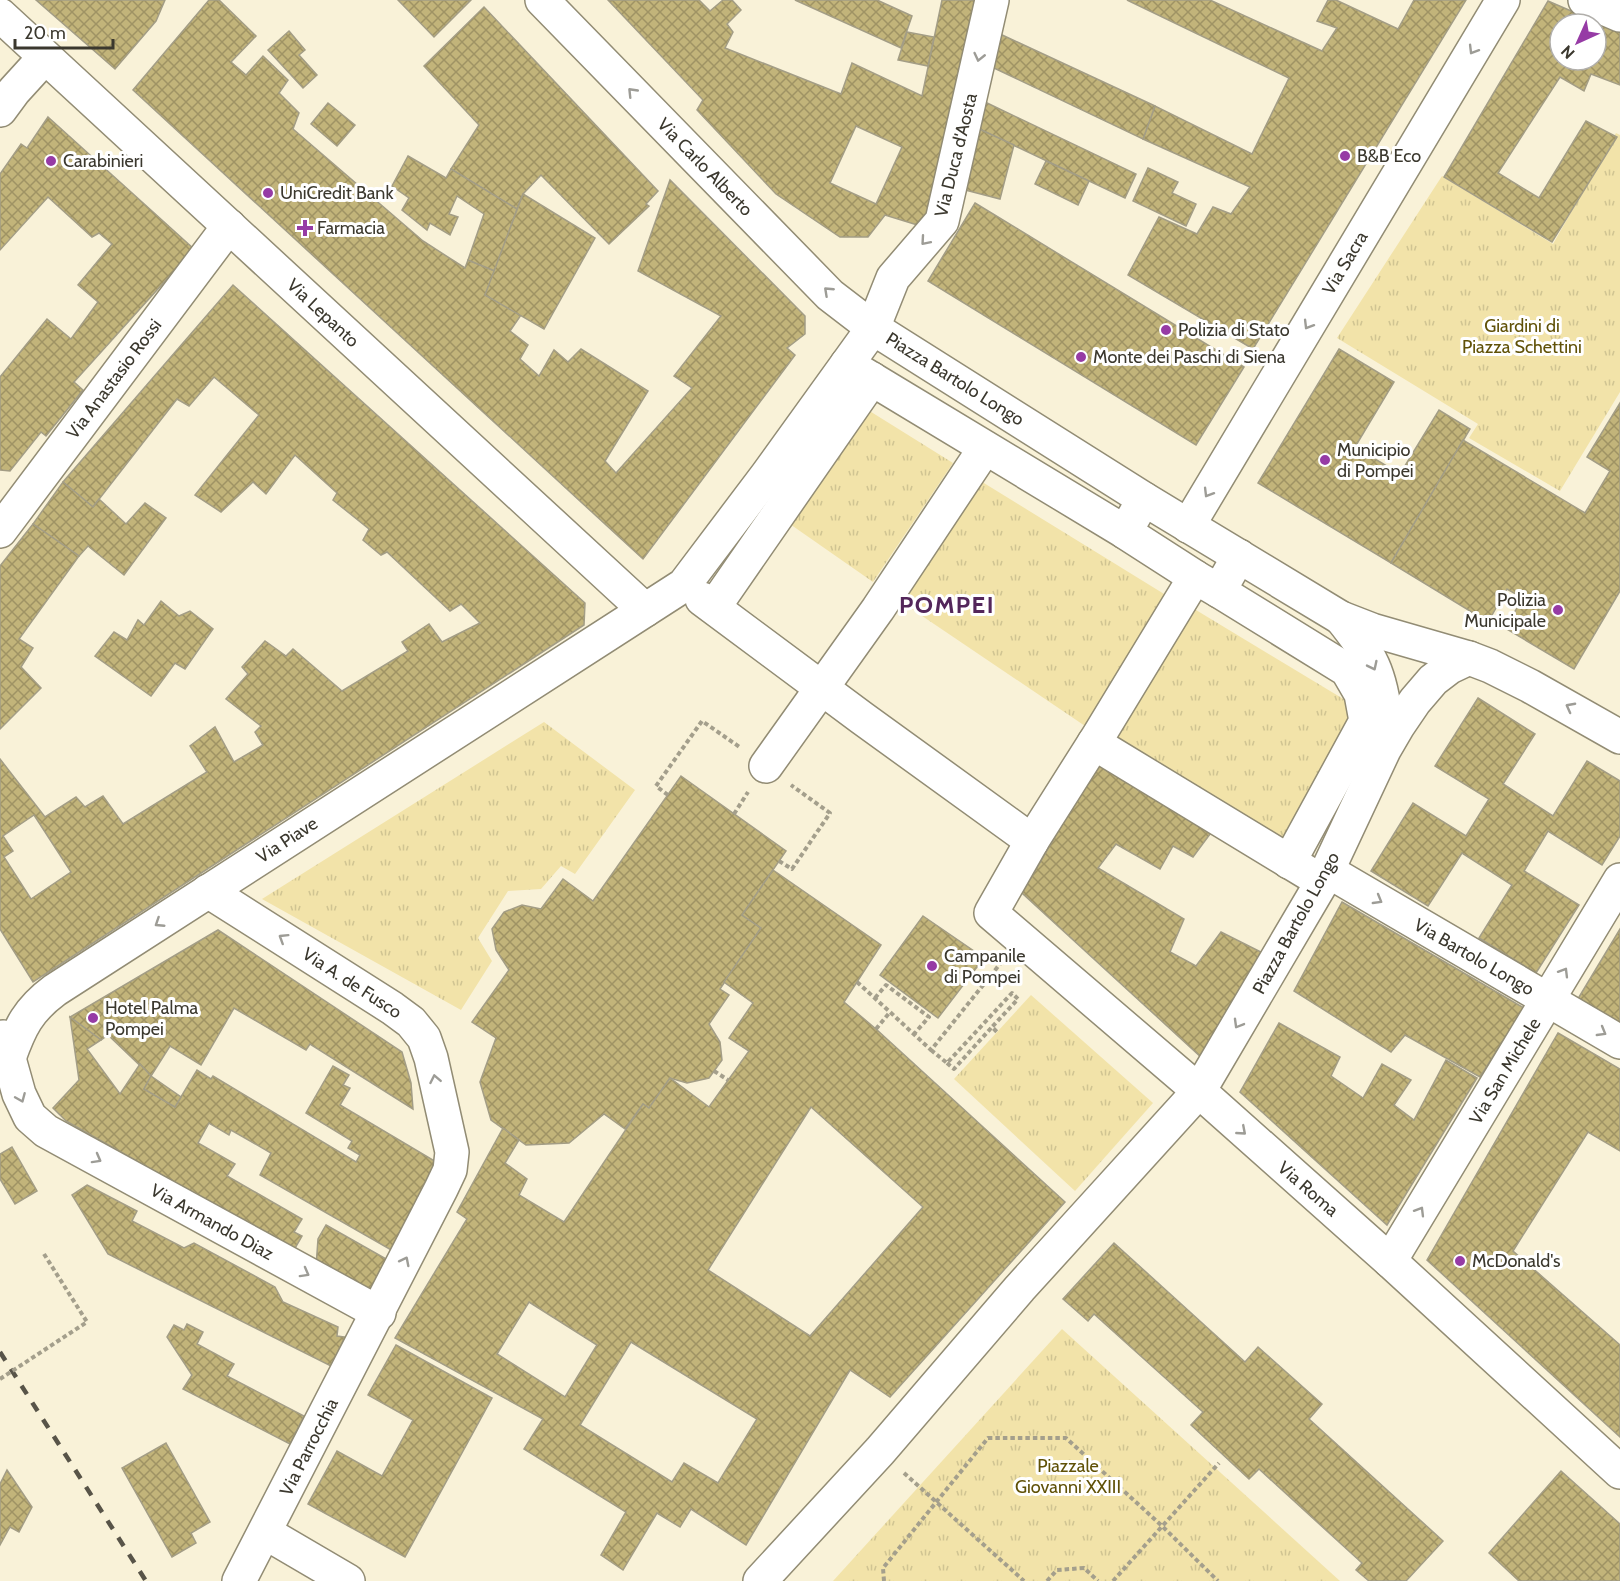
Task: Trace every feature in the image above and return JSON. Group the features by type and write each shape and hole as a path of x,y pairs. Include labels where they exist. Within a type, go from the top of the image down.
{"street":[{"name":"Via Carlo Alberto","path":"542,0 830,294 873,328"},
{"name":"Via Duca d'Aosta","path":"873,328 892,278 942,221 992,0"},
{"name":"Via Sacra","path":"1188,526 1503,0"},
{"path":"1585,0 1620,15"},
{"name":"Via Lepanto","path":"0,15 645,610"},
{"path":"0,110 45,57"},
{"name":"Via Anastasio Rossi","path":"5,514 229,226"},
{"name":"Piazza Bartolo Longo","path":"591,645 684,585 767,476 860,371 873,328 1144,499 1341,618 1371,630 1469,658"},
{"path":"1239,556 1207,584 1094,743 1032,841 708,603 860,371 1125,532 1207,584 1347,670 1361,694 1366,720 1289,862"},
{"path":"766,766 878,609 985,448"},
{"path":"1125,532 1144,499"},
{"path":"1291,636 1312,600"},
{"name":"Piazza Bartolo Longo","path":"1341,618 1361,643 1376,669 1384,697 1386,723 1384,750"},
{"name":"Via Piave","path":"9,1058 18,1032 36,1004 55,990 591,645"},
{"name":"Piazza Bartolo Longo","path":"1199,1091 1325,876 1384,750 1415,701 1433,680 1450,667 1469,658"},
{"path":"1469,658 1530,686 1620,737"},
{"name":"Via Bartolo Longo","path":"1094,743 1289,862 1325,876 1620,1042"},
{"path":"1331,784 1360,801"},
{"name":"Via Roma","path":"1032,841 991,913 1199,1091 1620,1472"},
{"name":"Via San Michele","path":"1390,1262 1620,880"},
{"name":"Via A. de Fusco","path":"208,891 392,1008 411,1022 424,1038 431,1058 440,1107 452,1152 450,1170 378,1313"},
{"path":"0,1024 9,1058"},
{"name":"Via Armando Diaz","path":"9,1058 19,1094 30,1117 46,1131 378,1313"},
{"path":"760,1581 880,1451 1020,1288 1199,1091"},
{"name":"Via Parrocchia","path":"239,1581 266,1533 378,1313"},
{"path":"266,1533 348,1581"}],"path":[{"path":"668,795 656,786 702,721 830,813 792,869 779,861"},
{"path":"931,1050 1020,938"},
{"path":"857,982 954,1070 1018,999 1012,993 947,1063"},
{"path":"874,998 886,985 910,1000 929,1017 914,1034"},
{"path":"876,1029 890,1012"},
{"path":"992,1027 997,1032"},
{"path":"714,1071 728,1080"},
{"path":"0,1379 87,1322 44,1254"},
{"path":"884,1581 883,1568 988,1438 1066,1438 1218,1581"},
{"path":"880,1451 1023,1581"},
{"path":"1113,1581 1219,1462"},
{"path":"1047,1581 1057,1570 1084,1568 1098,1581"}],"green space":[{"name":"Giardini di Piazza Schettini","path":"1616,133 1620,135 1620,392 1560,491 1469,438 1478,424 1337,338 1442,176 1553,244"},
{"path":"868,410 953,463 873,582 787,522"},
{"path":"979,480 1169,597 1088,728 900,601"},
{"path":"1191,607 1355,706 1285,840 1113,737"},
{"path":"544,722 635,790 575,874 561,866 541,889 508,891 478,938 492,961 461,1010 262,899"},
{"path":"1031,995 1153,1103 1075,1191 954,1079"},
{"name":"Piazzale Giovanni XXIII","path":"1062,1329 1340,1581 833,1581"}],"building":[{"path":"36,0 165,0 156,21 115,69"},
{"path":"209,0 219,0 256,36 231,62 246,75 263,56 288,80 279,93 299,113 293,129 423,241 465,268 468,260 495,271 485,295 521,315 510,331 528,345 520,359 539,376 554,350 568,362 581,349 648,391 605,461 616,473 692,388 674,376 721,316 638,271 670,180 805,316 805,334 787,348 795,355 643,559 133,90"},
{"path":"398,0 471,0 434,37"},
{"path":"608,0 699,0 710,11 723,0 732,0 741,10 727,24 733,32 725,48 841,94 852,63 922,96 942,0 982,0 924,227 885,215 868,237 840,237 776,194 697,110 703,100","holes":["856,126 902,147 876,204 830,183"]},
{"path":"795,0 877,0 912,16 901,48"},
{"path":"1127,0 1210,0 1322,51 1337,28 1317,21 1328,0 1336,0 1398,29 1414,0 1466,0 1253,349 1128,275 1159,217 1197,234 1213,207 1231,214 1250,187 1143,139 1155,106 1252,154 1289,78"},
{"path":"1548,1 1574,12 1548,12 1548,72 1608,72 1608,27 1620,32 1620,85 1591,74 1584,91 1560,77 1498,173 1539,198 1586,121 1617,137 1552,242 1444,177"},
{"path":"484,7 658,191 646,204 649,206 609,244 541,175 523,194 517,209 451,169 479,125 424,66"},
{"path":"289,31 305,50 299,55 317,75 303,88 268,50"},
{"path":"907,32 934,37 928,66 898,60"},
{"path":"1000,34 1155,106 1143,139 994,68"},
{"path":"985,102 1136,174 1125,198 973,126"},
{"path":"328,103 355,125 337,146 311,124"},
{"path":"48,117 194,249 74,382 83,390 46,436 41,432 10,471 0,470 0,377 47,319 71,339 98,302 78,285 112,244 99,233 92,237 48,197 0,250 0,174 21,144 27,148"},
{"path":"979,129 1014,145 1000,199 965,190"},
{"path":"408,156 446,178 451,169 517,209 495,271 468,260 484,214 457,196 449,214 458,217 450,235 430,223 427,230 402,210 409,198 392,186"},
{"path":"1046,161 1089,181 1078,205 1035,184"},
{"path":"1148,168 1178,182 1172,193 1196,204 1186,226 1133,201"},
{"path":"523,194 595,238 544,329 485,295"},
{"path":"975,203 1244,367 1196,445 928,281"},
{"path":"233,285 585,603 584,625 33,982 0,929 0,759 45,817 76,797 85,807 103,796 123,824 207,772 190,746 215,727 234,762 263,745 255,732 261,726 226,699 248,674 242,667 265,641 286,656 293,649 342,691 408,651 402,642 429,624 442,642 480,623 461,604 450,611 387,552 381,555 363,540 369,529 333,500 337,493 295,455 266,494 253,482 221,512 195,495 259,415 214,377 189,406 177,399 93,507 63,482","holes":["34,815 71,872 31,899 4,857 13,851 3,836"]},
{"name":"Municipio di Pompei","path":"1339,349 1394,382 1355,447 1400,474 1439,410 1470,429 1391,563 1258,483"},
{"path":"1620,403 1620,591 1574,669 1505,628 1523,598 1507,589 1488,622 1391,563 1463,440 1585,513 1610,471 1587,457"},
{"path":"63,482 93,507 99,499 126,524 145,503 166,518 124,575 88,546 79,556 33,524"},
{"path":"33,524 79,556 19,639 33,648 21,667 41,688 0,729 0,566"},
{"path":"161,601 179,616 190,611 213,629 185,669 175,663 151,696 95,656 114,632 127,640 138,620 144,625"},
{"path":"1478,698 1535,734 1503,784 1553,816 1587,761 1620,781 1620,836 1602,865 1548,831 1524,871 1579,905 1536,973 1479,938 1512,885 1462,853 1428,906 1371,871 1413,803 1466,836 1489,799 1435,766"},
{"path":"1101,758 1216,826 1193,857 1173,846 1160,869 1116,844 1098,868 1184,919 1170,952 1196,966 1221,932 1263,953 1202,1058 1022,893"},
{"path":"681,776 786,851 742,915 761,928 720,989 729,995 709,1024 720,1042 722,1060 709,1078 687,1083 670,1078 649,1108 643,1104 625,1129 604,1114 569,1143 526,1145 491,1120 480,1082 496,1038 472,1022 509,970 496,950 492,929 504,912 522,905 541,909 563,879 593,901"},
{"path":"773,870 881,945 844,1002 1065,1202 890,1397 850,1370 746,1545 691,1509 680,1527 657,1513 623,1570 601,1555 626,1512 524,1449 543,1419 395,1338 467,1219 457,1212 503,1128 519,1140 505,1163 527,1179 519,1195 564,1222 643,1104 649,1108 670,1078 709,1107 749,1051 729,1038 753,1003 724,982 761,928 742,915","holes":["811,1107 923,1207 810,1336 708,1270","529,1302 597,1345 565,1397 497,1354","631,1342 757,1419 718,1483 684,1463 672,1482 580,1425"]},
{"path":"1342,902 1524,1008 1480,1077 1405,1035 1391,1052 1294,991"},
{"name":"Campanile di Pompei","path":"923,916 984,958 938,1018 880,975"},
{"path":"1620,929 1620,1027 1576,1002"},
{"path":"218,930 402,1052 411,1083 413,1109 310,1044 306,1050 234,1008 201,1065 170,1046 151,1076 108,1035 101,1040 70,1017"},
{"path":"70,1017 101,1040 87,1049 120,1094 140,1064 151,1076 144,1089 175,1107 197,1070 211,1079 213,1076 356,1162 360,1155 348,1148 352,1141 306,1113 333,1066 349,1075 343,1085 350,1088 340,1105 443,1166 393,1251 260,1175 271,1153 231,1130 229,1135 209,1123 198,1143 235,1164 227,1176 302,1219 294,1232 302,1236 294,1250 66,1121 53,1108 79,1080"},
{"path":"1279,1023 1340,1057 1331,1076 1363,1098 1382,1064 1411,1080 1394,1105 1414,1120 1446,1060 1477,1078 1387,1225 1240,1092"},
{"path":"1558,1033 1620,1069 1620,1151 1588,1132 1513,1251 1620,1345 1620,1437 1427,1260"},
{"path":"151,1076 181,1097 175,1107 144,1089"},
{"path":"12,1147 37,1191 15,1204 0,1179 0,1154"},
{"path":"87,1185 137,1211 132,1221 184,1248 194,1243 275,1287 283,1302 338,1327 337,1336 345,1337 331,1366 108,1254 72,1195"},
{"path":"326,1225 388,1260 371,1291 316,1267 318,1239"},
{"path":"1114,1243 1245,1362 1258,1347 1322,1404 1309,1419 1443,1541 1406,1581 1369,1581 1356,1570 1362,1563 1259,1469 1249,1479 1191,1425 1203,1412 1094,1314 1088,1321 1063,1299"},
{"path":"187,1324 203,1332 197,1344 234,1364 227,1376 304,1416 290,1444 183,1389 192,1375 167,1337 174,1325 184,1330"},
{"path":"396,1345 492,1398 405,1557 308,1504 337,1451 382,1476 413,1420 368,1395"},
{"path":"166,1443 210,1522 191,1533 196,1543 172,1557 122,1468"},
{"path":"7,1470 32,1507 19,1532 10,1527 0,1545 0,1484"},
{"path":"1561,1471 1620,1524 1620,1581 1519,1581 1489,1553"}],"railway":[{"path":"0,1352 146,1581"}],"place":[{"name":"B&B Eco","path":"1345,156"},
{"name":"Carabinieri","path":"51,161"},
{"name":"UniCredit Bank","path":"268,193"},
{"name":"Farmacia","path":"305,228"},
{"name":"Polizia di Stato","path":"1166,330"},
{"name":"Monte dei Paschi di Siena","path":"1081,357"},
{"name":"Municipio di Pompei","path":"1325,460"},
{"name":"Polizia Municipale","path":"1558,610"},
{"name":"Campanile di Pompei","path":"932,966"},
{"name":"Hotel Palma Pompei","path":"93,1018"},
{"name":"McDonald's","path":"1460,1261"}],"district":[{"name":"POMPEI","path":"947,604"}]}
